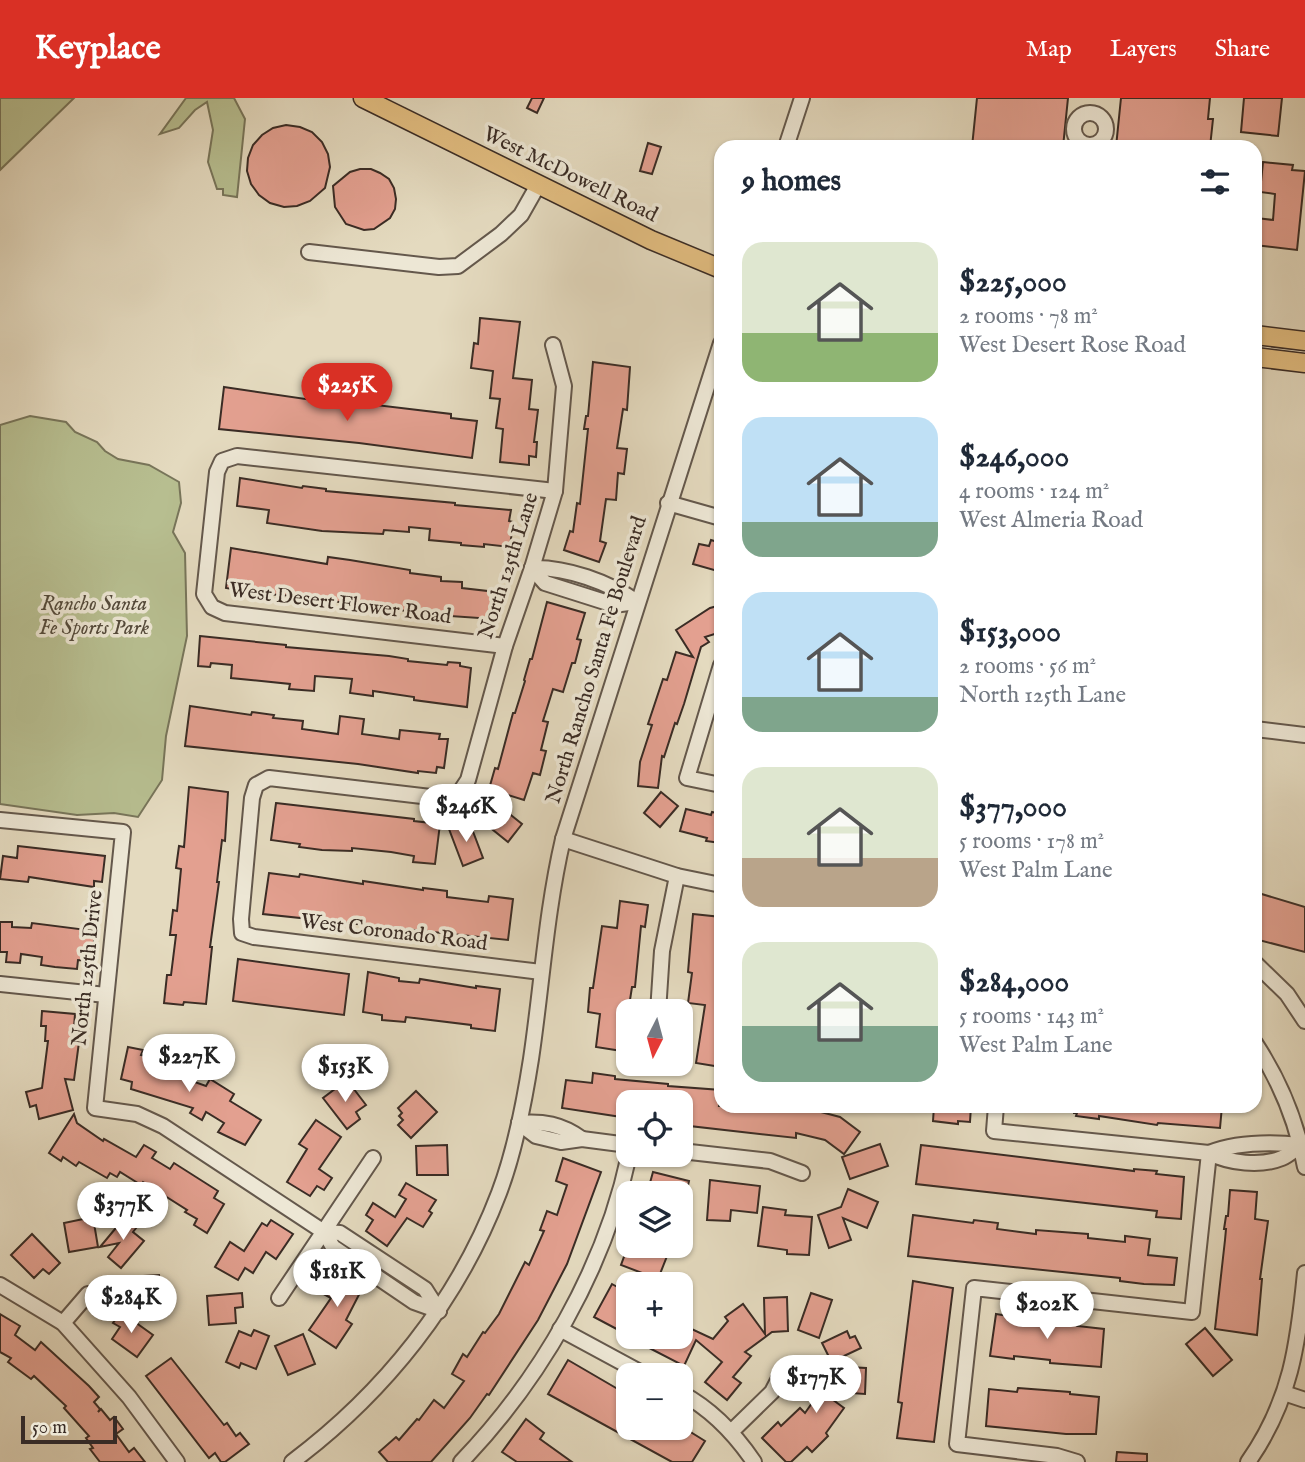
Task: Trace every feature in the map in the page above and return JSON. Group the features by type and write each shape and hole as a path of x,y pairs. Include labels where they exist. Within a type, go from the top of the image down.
{"main road":[{"name":"West McDowell Road","path":"363,98 671,250 714,266"},
{"path":"1262,336 1305,341"},
{"path":"1262,358 1305,363"}],"street":[{"path":"788,140 802,98"},
{"path":"309,253 413,260 439,267 458,266 521,215 538,185"},
{"name":"North 125th Lane","path":"242,933 252,799 256,785 269,778 439,798 458,795 468,780 505,646 555,491 564,386 553,345"},
{"name":"North Rancho Santa Fe Boulevard","path":"292,1462 356,1408 393,1369 439,1311 486,1224 500,1191 519,1123 531,1058 551,889 563,839 714,364"},
{"name":"West Desert Flower Road","path":"505,646 225,613 212,607 204,594 217,472 222,461 237,456 555,491"},
{"path":"668,503 714,516"},
{"path":"532,568 545,583 613,605 637,602"},
{"path":"714,688 687,778 714,784"},
{"path":"1262,730 1305,735"},
{"name":"North 125th Drive","path":"0,820 123,832 95,1108 137,1114 163,1126 324,1232"},
{"path":"563,839 677,876 714,884"},
{"path":"659,999 662,951 677,876"},
{"name":"West Coronado Road","path":"242,933 268,939 541,972"},
{"path":"1262,969 1287,994 1305,1021"},
{"path":"0,984 106,995"},
{"path":"1262,1055 1279,1084 1301,1145 1305,1167"},
{"path":"995,1113 994,1130 1209,1153 1227,1161 1257,1162 1281,1158 1301,1145"},
{"path":"519,1123 536,1136 561,1142 582,1139 616,1143"},
{"path":"693,1152 770,1161 802,1173"},
{"path":"1077,1462 1057,1456 957,1444 974,1288 1192,1312 1209,1153"},
{"path":"279,1298 373,1158"},
{"path":"467,1460 561,1329 604,1238 625,1167"},
{"path":"324,1232 333,1247 414,1302 439,1311"},
{"path":"1248,1462 1274,1419 1284,1394 1294,1357 1305,1273"},
{"path":"0,1285 63,1324 130,1397 176,1462"},
{"path":"63,1324 88,1294"},
{"path":"561,1329 623,1363"},
{"path":"731,1432 772,1392 784,1369"},
{"path":"1284,1394 1305,1400"},
{"path":"693,1401 713,1414 731,1432 754,1462"}],"green space":[{"path":"0,98 74,98 0,170"},
{"path":"186,98 234,98 245,119 237,197 223,195 223,189 217,189 208,162 213,130 207,102 195,110 179,128 160,134"},
{"name":"Rancho Santa Fe Sports Park","path":"30,416 66,422 75,432 97,442 118,459 149,465 179,482 181,503 173,532 185,553 187,636 166,736 162,780 138,817 114,813 77,815 0,804 0,425"}],"building":[{"path":"532,98 544,98 537,113 527,108"},
{"path":"977,98 1068,98 1064,140 973,140"},
{"path":"1121,98 1210,98 1208,119 1213,119 1211,140 1117,140"},
{"path":"1244,98 1282,98 1278,136 1241,132"},
{"path":"286,125 312,132 322,142 330,167 325,188 310,201 284,207 270,203 259,195 251,184 247,171 253,145 273,128"},
{"path":"648,143 661,147 652,174 640,171"},
{"path":"1263,162 1293,165 1292,170 1305,171 1297,250 1262,246 1262,219 1273,220 1275,194 1262,192"},
{"path":"371,169 380,173 389,179 394,188 395,209 390,218 374,229 364,230 346,224 335,207 333,186 350,172"},
{"path":"480,318 520,322 513,378 532,380 529,409 538,410 534,442 537,442 536,457 529,456 529,465 500,462 503,429 496,428 500,399 490,398 493,371 471,368 474,343 478,344"},
{"path":"593,362 630,367 627,410 623,409 617,448 627,449 624,474 618,473 616,500 606,499 600,541 606,543 599,562 564,550 570,531 573,532 577,503 580,504 588,429 584,429 588,416"},
{"path":"224,387 367,408 368,404 451,414 451,418 477,421 472,458 219,429"},
{"path":"240,478 326,491 511,510 509,521 513,522 510,547 484,544 484,547 429,540 430,529 409,527 409,532 384,530 383,534 322,531 267,523 269,510 237,506"},
{"path":"711,540 714,541 714,570 693,564 699,544 709,546"},
{"path":"231,548 327,564 328,557 350,560 441,577 441,581 462,582 462,588 496,592 493,619 436,615 295,596 237,592 238,590 226,588"},
{"path":"547,602 585,613 577,639 581,640 575,663 572,663 563,692 553,689 543,721 548,722 541,750 546,751 540,775 533,773 524,800 489,789 495,768 498,769"},
{"path":"714,607 714,634 705,637 709,642 701,647 677,724 675,723 664,757 662,756 658,788 638,786 640,762 652,725 648,724 663,679 667,680 676,652 693,657 676,630"},
{"path":"200,636 389,656 408,661 447,665 448,662 460,663 460,666 471,668 467,707 373,691 373,696 350,693 352,679 315,676 314,691 289,689 290,684 231,678 232,665 211,663 210,667 198,666"},
{"path":"190,706 251,715 252,712 274,715 273,718 303,721 302,729 338,734 340,716 364,719 362,734 399,739 400,730 440,734 439,739 448,739 444,768 437,767 436,773 418,773 185,746"},
{"path":"189,787 228,792 206,1004 184,1002 183,1005 164,1003 176,935 170,935 173,910 177,911 181,869 176,868 179,846 184,847"},
{"path":"661,792 678,806 660,827 644,813"},
{"path":"491,799 522,824 508,842 477,817"},
{"path":"276,803 440,824 435,864 413,862 414,856 391,852 352,848 352,851 322,850 271,840"},
{"path":"686,809 711,815 714,812 714,842 680,831"},
{"path":"469,821 483,858 463,866 449,829"},
{"path":"18,846 105,856 102,882 94,881 94,887 29,877 28,882 0,879 3,856 17,858"},
{"path":"269,873 299,877 300,874 363,884 363,881 447,891 447,897 488,902 489,896 513,899 508,940 263,914"},
{"path":"1262,894 1305,907 1305,952 1262,941"},
{"path":"620,901 648,905 645,927 641,926 635,987 632,987 630,999 616,999 616,1050 596,1047 600,1014 588,1012 602,926 617,928"},
{"path":"693,914 714,916 714,1066 696,1063 705,1005 693,1004 693,999 689,999 692,973 688,972"},
{"path":"0,922 12,922 12,927 31,928 32,923 95,931 92,961 78,960 77,969 55,967 41,965 42,957 21,954 20,963 6,962 7,952 0,952"},
{"path":"238,959 349,974 344,1015 233,1001"},
{"path":"368,972 399,978 399,981 419,983 420,979 500,989 495,1031 471,1028 471,1025 406,1017 405,1022 382,1020 382,1015 363,1012"},
{"path":"42,1011 75,1014 74,1027 81,1027 74,1080 65,1079 73,1110 39,1119 36,1105 30,1107 26,1092 42,1088 48,1041 45,1041 46,1026 41,1026"},
{"path":"128,1047 143,1050 141,1055 155,1058 154,1061 188,1073 186,1079 206,1086 210,1079 234,1094 230,1101 261,1120 245,1145 218,1132 224,1123 206,1112 202,1120 190,1113 193,1108 131,1089 132,1082 121,1079"},
{"path":"593,1073 615,1076 615,1079 714,1089 714,1113 825,1113 840,1117 860,1132 844,1154 825,1140 796,1133 796,1138 693,1126 693,1090 616,1090 616,1116 562,1108 566,1080 592,1083"},
{"path":"347,1080 366,1105 356,1112 360,1119 347,1129 323,1098"},
{"path":"416,1091 437,1112 411,1138 398,1125 403,1120 399,1116 402,1113 398,1108"},
{"path":"934,1113 971,1113 970,1122 958,1121 958,1124 933,1121"},
{"path":"1077,1113 1221,1113 1220,1128 1157,1125 1099,1116 1099,1119 1076,1116"},
{"path":"74,1114 77,1123 103,1141 104,1139 136,1157 144,1145 156,1152 152,1158 170,1169 174,1163 218,1191 214,1198 224,1204 207,1233 194,1225 197,1219 185,1212 187,1210 143,1182 141,1185 120,1172 117,1177 110,1173 107,1178 79,1162 76,1166 63,1157 61,1161 49,1153"},
{"path":"316,1120 341,1137 319,1169 332,1178 324,1190 317,1186 310,1196 287,1182 307,1149 299,1144"},
{"path":"880,1144 888,1166 850,1179 842,1157"},
{"path":"447,1145 448,1175 417,1175 416,1146"},
{"path":"921,1145 1134,1171 1157,1171 1156,1174 1184,1177 1181,1219 1156,1217 1157,1211 916,1184"},
{"path":"563,1158 601,1172 567,1264 538,1320 489,1395 487,1394 470,1418 431,1462 388,1462 379,1452 396,1437 399,1440 434,1400 444,1408 464,1381 452,1374 463,1354 467,1357 483,1332 485,1333 499,1314 525,1262 529,1265 544,1231 540,1230 547,1211 557,1215 567,1185 556,1181"},
{"path":"653,1172 689,1181 650,1181"},
{"path":"710,1180 760,1186 757,1213 731,1210 730,1221 707,1220"},
{"path":"406,1183 436,1200 423,1227 407,1218 387,1246 366,1231 373,1220 366,1215 373,1203 395,1217 406,1199 399,1195"},
{"path":"848,1189 878,1202 867,1228 843,1218 851,1240 829,1248 818,1215 841,1207"},
{"path":"1230,1190 1257,1192 1255,1219 1268,1221 1260,1279 1257,1335 1215,1329"},
{"path":"763,1207 786,1210 785,1215 812,1217 809,1255 787,1254 787,1250 758,1246"},
{"path":"913,1215 973,1223 974,1220 998,1223 997,1229 1036,1234 1036,1230 1088,1234 1088,1238 1125,1242 1125,1236 1150,1239 1148,1255 1177,1258 1174,1285 1144,1284 1120,1281 1120,1278 908,1256"},
{"path":"93,1217 98,1247 69,1252 64,1223"},
{"path":"125,1217 137,1227 133,1232 144,1241 121,1268 108,1257 119,1243 100,1247"},
{"path":"271,1220 293,1234 276,1259 266,1252 253,1273 245,1268 238,1280 215,1267 230,1242 244,1251 262,1223 267,1226"},
{"path":"32,1234 60,1263 49,1274 43,1269 34,1278 11,1255"},
{"path":"624,1258 666,1258 661,1272 640,1272 621,1265"},
{"path":"342,1272 365,1283 346,1320 352,1324 336,1348 309,1330 331,1298 320,1292 327,1280 337,1284"},
{"path":"159,1275 161,1304 129,1306 127,1277"},
{"path":"913,1281 953,1288 934,1442 897,1438 902,1403 898,1402"},
{"path":"612,1284 616,1286 616,1329 594,1317"},
{"path":"242,1293 243,1307 235,1308 236,1323 209,1325 207,1296"},
{"path":"811,1293 832,1300 819,1338 798,1330"},
{"path":"787,1297 788,1331 772,1332 745,1352 751,1356 733,1377 741,1383 727,1400 705,1382 722,1362 696,1340 693,1346 693,1330 713,1339 728,1321 725,1317 743,1304 765,1334 764,1298"},
{"path":"121,1312 153,1335 137,1357 112,1339 120,1327 113,1323"},
{"path":"0,1314 20,1326 15,1335 35,1350 41,1342 89,1386 99,1397 94,1402 100,1409 98,1412 101,1409 110,1420 114,1417 123,1429 116,1434 129,1452 134,1448 145,1462 100,1462 90,1449 93,1448 86,1438 89,1436 64,1408 66,1406 34,1376 31,1379 8,1362 11,1358 0,1352"},
{"path":"996,1314 1053,1323 1078,1323 1077,1326 1104,1329 1101,1367 1050,1363 1050,1360 1014,1356 1014,1359 990,1356"},
{"path":"1205,1328 1232,1360 1213,1376 1186,1344"},
{"path":"254,1330 269,1336 256,1369 241,1363 239,1368 226,1362 239,1331 251,1336"},
{"path":"847,1331 850,1338 855,1336 861,1348 827,1364 828,1355 822,1343"},
{"path":"303,1334 315,1364 288,1375 275,1346"},
{"path":"651,1349 692,1349 685,1363 678,1363"},
{"path":"171,1358 224,1425 227,1423 236,1436 240,1433 249,1444 225,1462 221,1462 215,1453 209,1458 146,1376"},
{"path":"568,1360 616,1388 616,1431 548,1394"},
{"path":"827,1366 866,1368 865,1394 821,1391 844,1408 826,1433 828,1436 812,1452 807,1447 791,1462 786,1462 762,1438 778,1422 781,1426 800,1408 805,1413 826,1383"},
{"path":"1018,1388 1099,1397 1096,1434 1066,1434 986,1426 989,1389 1017,1392"},
{"path":"526,1419 544,1433 540,1439 572,1462 517,1462 502,1452"},
{"path":"693,1434 705,1441 692,1462 672,1462 632,1440 693,1440"},
{"path":"1117,1452 1147,1454 1147,1462 1116,1462"}]}
